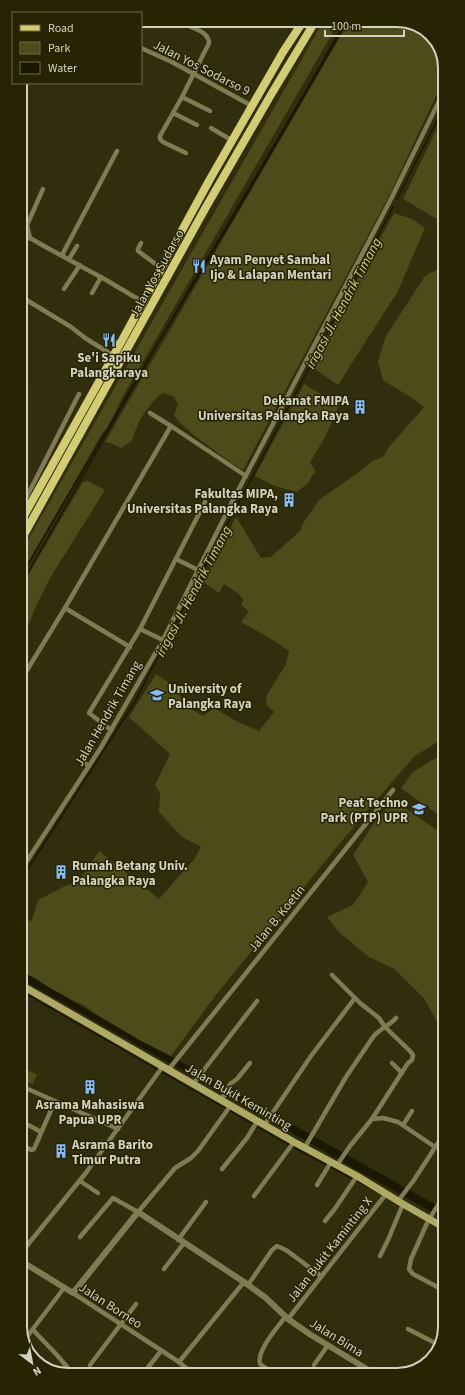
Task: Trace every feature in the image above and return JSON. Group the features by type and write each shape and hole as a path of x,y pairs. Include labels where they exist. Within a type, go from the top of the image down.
{"main road":[{"name":"Jalan Yos Sudarso","path":"27,510 114,356 210,179 283,52 299,27"},
{"name":"Jalan Yos Sudarso","path":"27,529 206,207 275,87 312,27"},
{"path":"198,202 206,207"},
{"path":"56,458 64,462"},
{"name":"Jalan Bukit Keminting","path":"27,988 222,1097 231,1105 264,1121 294,1142 306,1144 386,1194 430,1216 438,1222"}],"street":[{"path":"186,153 163,142 160,139 160,136 182,97 209,42 205,35 191,27"},
{"name":"Jalan Yos Sodarso 9","path":"142,48 172,62 252,106"},
{"path":"182,97 210,111"},
{"name":"Jalan Hendrik Timang","path":"27,861 89,766 163,640 438,105"},
{"path":"173,113 198,125"},
{"path":"211,128 233,141"},
{"path":"62,256 117,151"},
{"path":"30,238 27,225 43,189"},
{"path":"27,239 30,238 80,265 143,302"},
{"path":"141,243 138,251 161,268"},
{"path":"69,259 77,246"},
{"path":"64,289 80,265"},
{"path":"92,292 101,277"},
{"path":"27,300 71,326 85,338 114,356"},
{"path":"111,340 120,344"},
{"path":"27,496 79,394"},
{"path":"150,413 246,476"},
{"path":"27,670 171,426"},
{"path":"111,730 89,713 140,629 205,502"},
{"path":"176,559 198,570"},
{"path":"65,608 130,647"},
{"path":"140,629 163,640"},
{"path":"82,761 89,766"},
{"name":"Jalan B. Koetin","path":"168,1067 393,790"},
{"path":"317,1185 372,1119 408,1063 412,1060 413,1055 407,1047 385,1027 379,1018 355,998 332,974"},
{"path":"222,1169 247,1138 272,1114 311,1056 355,998"},
{"path":"194,1081 257,1001"},
{"path":"306,1144 346,1077 373,1037 377,1032 396,1018"},
{"path":"222,1097 230,1084 250,1064"},
{"path":"392,1064 402,1073"},
{"path":"27,1247 168,1067"},
{"path":"27,1089 118,1129"},
{"path":"27,1148 31,1150 34,1149 55,1101"},
{"path":"73,1293 175,1168 192,1158 198,1151 231,1105"},
{"path":"403,1125 412,1112"},
{"path":"372,1119 391,1119 403,1125 435,1147"},
{"path":"27,1125 41,1132"},
{"path":"254,1196 294,1142"},
{"path":"380,1256 387,1243 401,1201 407,1189 438,1142"},
{"path":"325,1221 357,1176"},
{"path":"80,1181 98,1193"},
{"name":"Jalan Bukit Kaminting X","path":"266,1368 260,1364 260,1356 269,1339 386,1194"},
{"path":"80,1237 113,1198 138,1212"},
{"path":"164,1268 206,1202"},
{"path":"438,1204 430,1216 409,1265 409,1268 413,1274 438,1287"},
{"name":"Jalan Bima","path":"138,1212 181,1242 246,1283 266,1298 287,1317 365,1368"},
{"path":"179,1362 272,1250 277,1246 286,1250 321,1276"},
{"name":"Jalan Borneo","path":"27,1264 179,1362 186,1368"},
{"path":"28,1336 64,1288"},
{"path":"90,1365 136,1304"},
{"path":"408,1329 435,1343"},
{"path":"33,1330 68,1368"},
{"path":"314,1365 328,1345"},
{"path":"147,1368 161,1351"}],"green space":[{"path":"320,27 336,27 123,396 106,431 104,430 27,565 27,541"},
{"path":"346,27 400,27 410,29 424,37 431,45 437,57 438,92 390,194 243,470 195,436 180,423 174,415 178,404 173,396 162,393 143,415 132,441 121,448 105,442"},
{"path":"438,126 438,220 403,199"},
{"path":"394,213 412,219 425,228 398,291 338,385 311,366"},
{"path":"438,270 438,742 415,756 391,783 215,996 171,1056 141,1041 85,1006 50,989 37,979 27,974 27,919 31,922 38,900 74,883 83,875 99,851 159,899 195,858 201,847 182,837 159,812 160,793 155,785 170,754 129,717 156,674 171,684 188,707 203,716 214,708 236,721 259,731 274,712 266,704 267,695 286,664 289,651 241,622 249,611 241,605 243,600 239,594 224,584 219,593 203,582 236,517 261,558 271,557 300,531 304,522 319,500 362,470 372,461 383,457 389,447 424,407 383,380 378,361 386,336 425,276"},
{"path":"304,384 339,405 326,435 310,463 316,472 313,474 308,483 297,492 275,486 255,476"},
{"path":"88,481 105,490 50,578 27,628 27,577 83,482"},
{"path":"438,757 438,815 401,788 413,772"},
{"path":"393,800 438,831 438,1023 424,998 394,969 369,957 339,932 327,917 353,905 368,882 353,855 372,826"},
{"path":"27,1070 37,1074 33,1084 27,1082"}],"water":[{"path":"27,974 141,1041 176,1059 438,1206 438,1216 27,982"}],"waterway":[{"path":"27,566 342,27"},
{"path":"27,574 160,340 238,210 344,27"},
{"name":"irigasi Jl. Hendrik Timang","path":"397,199 438,119"},
{"name":"irigasi Jl. Hendrik Timang","path":"27,871 134,703 393,207"},
{"path":"27,994 291,1146 353,1179"},
{"path":"356,1180 377,1192"}],"place":[{"name":"Ayam Penyet Sambal Ijo & Lalapan Mentari","path":"199,266"},
{"name":"Se'i Sapiku Palangkaraya","path":"109,340"},
{"name":"Dekanat FMIPA Universitas Palangka Raya","path":"360,407"},
{"name":"Fakultas MIPA, Universitas Palangka Raya","path":"289,500"},
{"name":"University of Palangka Raya","path":"157,695"},
{"name":"Peat Techno Park (PTP) UPR","path":"419,809"},
{"name":"Rumah Betang Univ. Palangka Raya","path":"61,872"},
{"name":"Asrama Mahasiswa Papua UPR","path":"90,1087"},
{"name":"Asrama Barito Timur Putra","path":"61,1151"}]}
